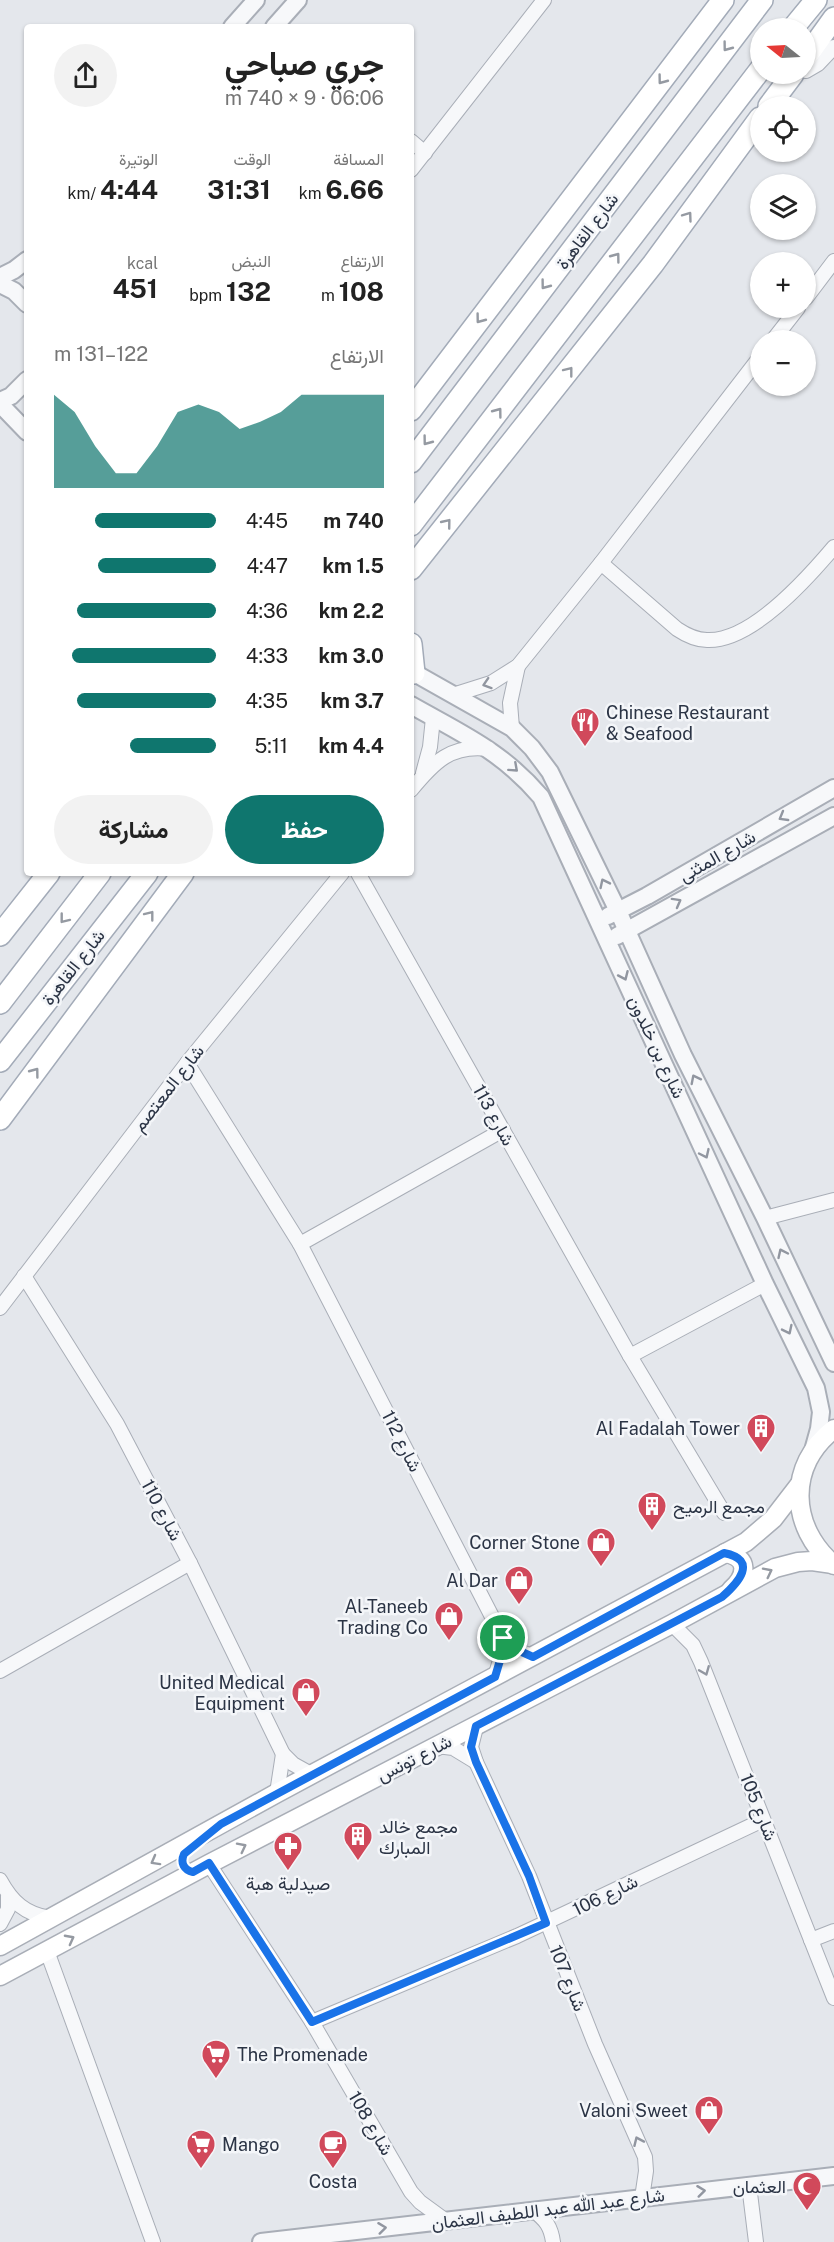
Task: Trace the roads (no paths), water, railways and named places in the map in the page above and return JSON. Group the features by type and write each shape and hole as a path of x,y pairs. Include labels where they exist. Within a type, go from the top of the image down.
{"main road":[{"path":"414,406 723,0"},
{"name":"شارع القاهرة","path":"414,458 762,0"},
{"path":"801,18 816,0"},
{"path":"816,43 834,18"},
{"path":"414,521 750,83"},
{"path":"778,96 789,84"},
{"path":"414,565 653,264 750,132"},
{"path":"0,935 47,876"},
{"name":"شارع القاهرة","path":"0,1003 98,876"},
{"name":"شارع القاهرة","path":"0,1062 145,876"},
{"path":"0,1119 181,876"},
{"path":"834,1428 814,1447 805,1465 800,1484 800,1507 805,1529 822,1554 834,1564"},
{"name":"شارع تونس","path":"0,1946 311,1774 746,1542 782,1508 800,1484"},
{"path":"722,1597 739,1582 743,1571 742,1563 736,1556 724,1553"},
{"name":"شارع تونس","path":"0,1977 201,1868 786,1564 812,1561 834,1564"},
{"path":"201,1868 188,1871 182,1864 184,1854 221,1824"}],"street":[{"path":"235,24 256,0"},
{"path":"279,24 298,0"},
{"path":"414,166 544,0"},
{"path":"816,65 834,47"},
{"path":"414,144 425,153"},
{"path":"816,285 834,261"},
{"path":"0,277 24,262"},
{"path":"0,284 14,291 24,301"},
{"path":"781,330 790,318"},
{"path":"453,695 491,683 518,666 750,370"},
{"path":"24,383 11,396 0,402 24,429"},
{"path":"601,563 677,629 691,637 708,641 734,635 754,624 800,583 833,548"},
{"path":"512,728 510,703 518,666"},
{"name":"شارع بن خلدون","path":"414,673 512,728 532,748 550,772 618,911 683,1055 765,1218 834,1363"},
{"name":"شارع بن خلدون","path":"414,707 490,749 518,771 541,797 765,1284 819,1396 820,1421 814,1447"},
{"path":"423,776 430,747 433,718"},
{"path":"414,786 438,760 458,751 490,749"},
{"name":"شارع المثنى","path":"599,921 647,896 834,788"},
{"name":"شارع المثنى","path":"608,941 834,816"},
{"name":"شارع المعتصم","path":"0,1308 187,1064 340,876"},
{"name":"شارع 113","path":"360,876 630,1356 723,1513"},
{"name":"شارع 112","path":"187,1064 300,1244 503,1638 513,1648 533,1657"},
{"path":"300,1244 502,1130"},
{"path":"765,1218 834,1200"},
{"name":"شارع 110","path":"24,1276 117,1424 190,1563 283,1754 293,1764 311,1774"},
{"path":"630,1356 765,1284"},
{"path":"0,1671 190,1563"},
{"name":"شارع 105","path":"672,1624 693,1645 834,1998"},
{"path":"495,1677 501,1657 503,1638"},
{"name":"شارع 107","path":"476,1726 471,1747 476,1762 529,1876 546,1923 645,2157 646,2171 642,2198"},
{"path":"436,1746 453,1749 476,1762"},
{"path":"276,1793 283,1754"},
{"name":"شارع 106","path":"312,2022 546,1923 764,1820"},
{"name":"شارع 108","path":"201,1868 312,2022 411,2192 420,2202 446,2220"},
{"path":"0,1880 8,1896 15,1903 32,1914 50,1918"},
{"path":"0,1924 8,1909 8,1896"},
{"path":"811,1940 834,1931"},
{"path":"47,1951 153,2242"},
{"name":"شارع عبد الله عبد اللطيف العثمان","path":"261,2242 834,2176"},
{"path":"749,2186 756,2242"},
{"path":"534,2211 544,2218 550,2227 553,2242"}],"place":[{"name":"Chinese Restaurant & Seafood","path":"585,748"},
{"name":"Al Fadalah Tower","path":"761,1454"},
{"name":"مجمع الرميح","path":"652,1532"},
{"name":"Corner Stone","path":"601,1568"},
{"name":"Al Dar","path":"519,1606"},
{"name":"Al-Taneeb Trading Co","path":"449,1642"},
{"name":"United Medical Equipment","path":"306,1718"},
{"name":"مجمع خالد المبارك","path":"358,1862"},
{"name":"صيدلية هبة","path":"288,1872"},
{"name":"The Promenade","path":"216,2080"},
{"name":"Valoni Sweet","path":"709,2136"},
{"name":"Mango","path":"201,2170"},
{"name":"Costa","path":"333,2170"},
{"name":"العثمان","path":"807,2212"}]}
